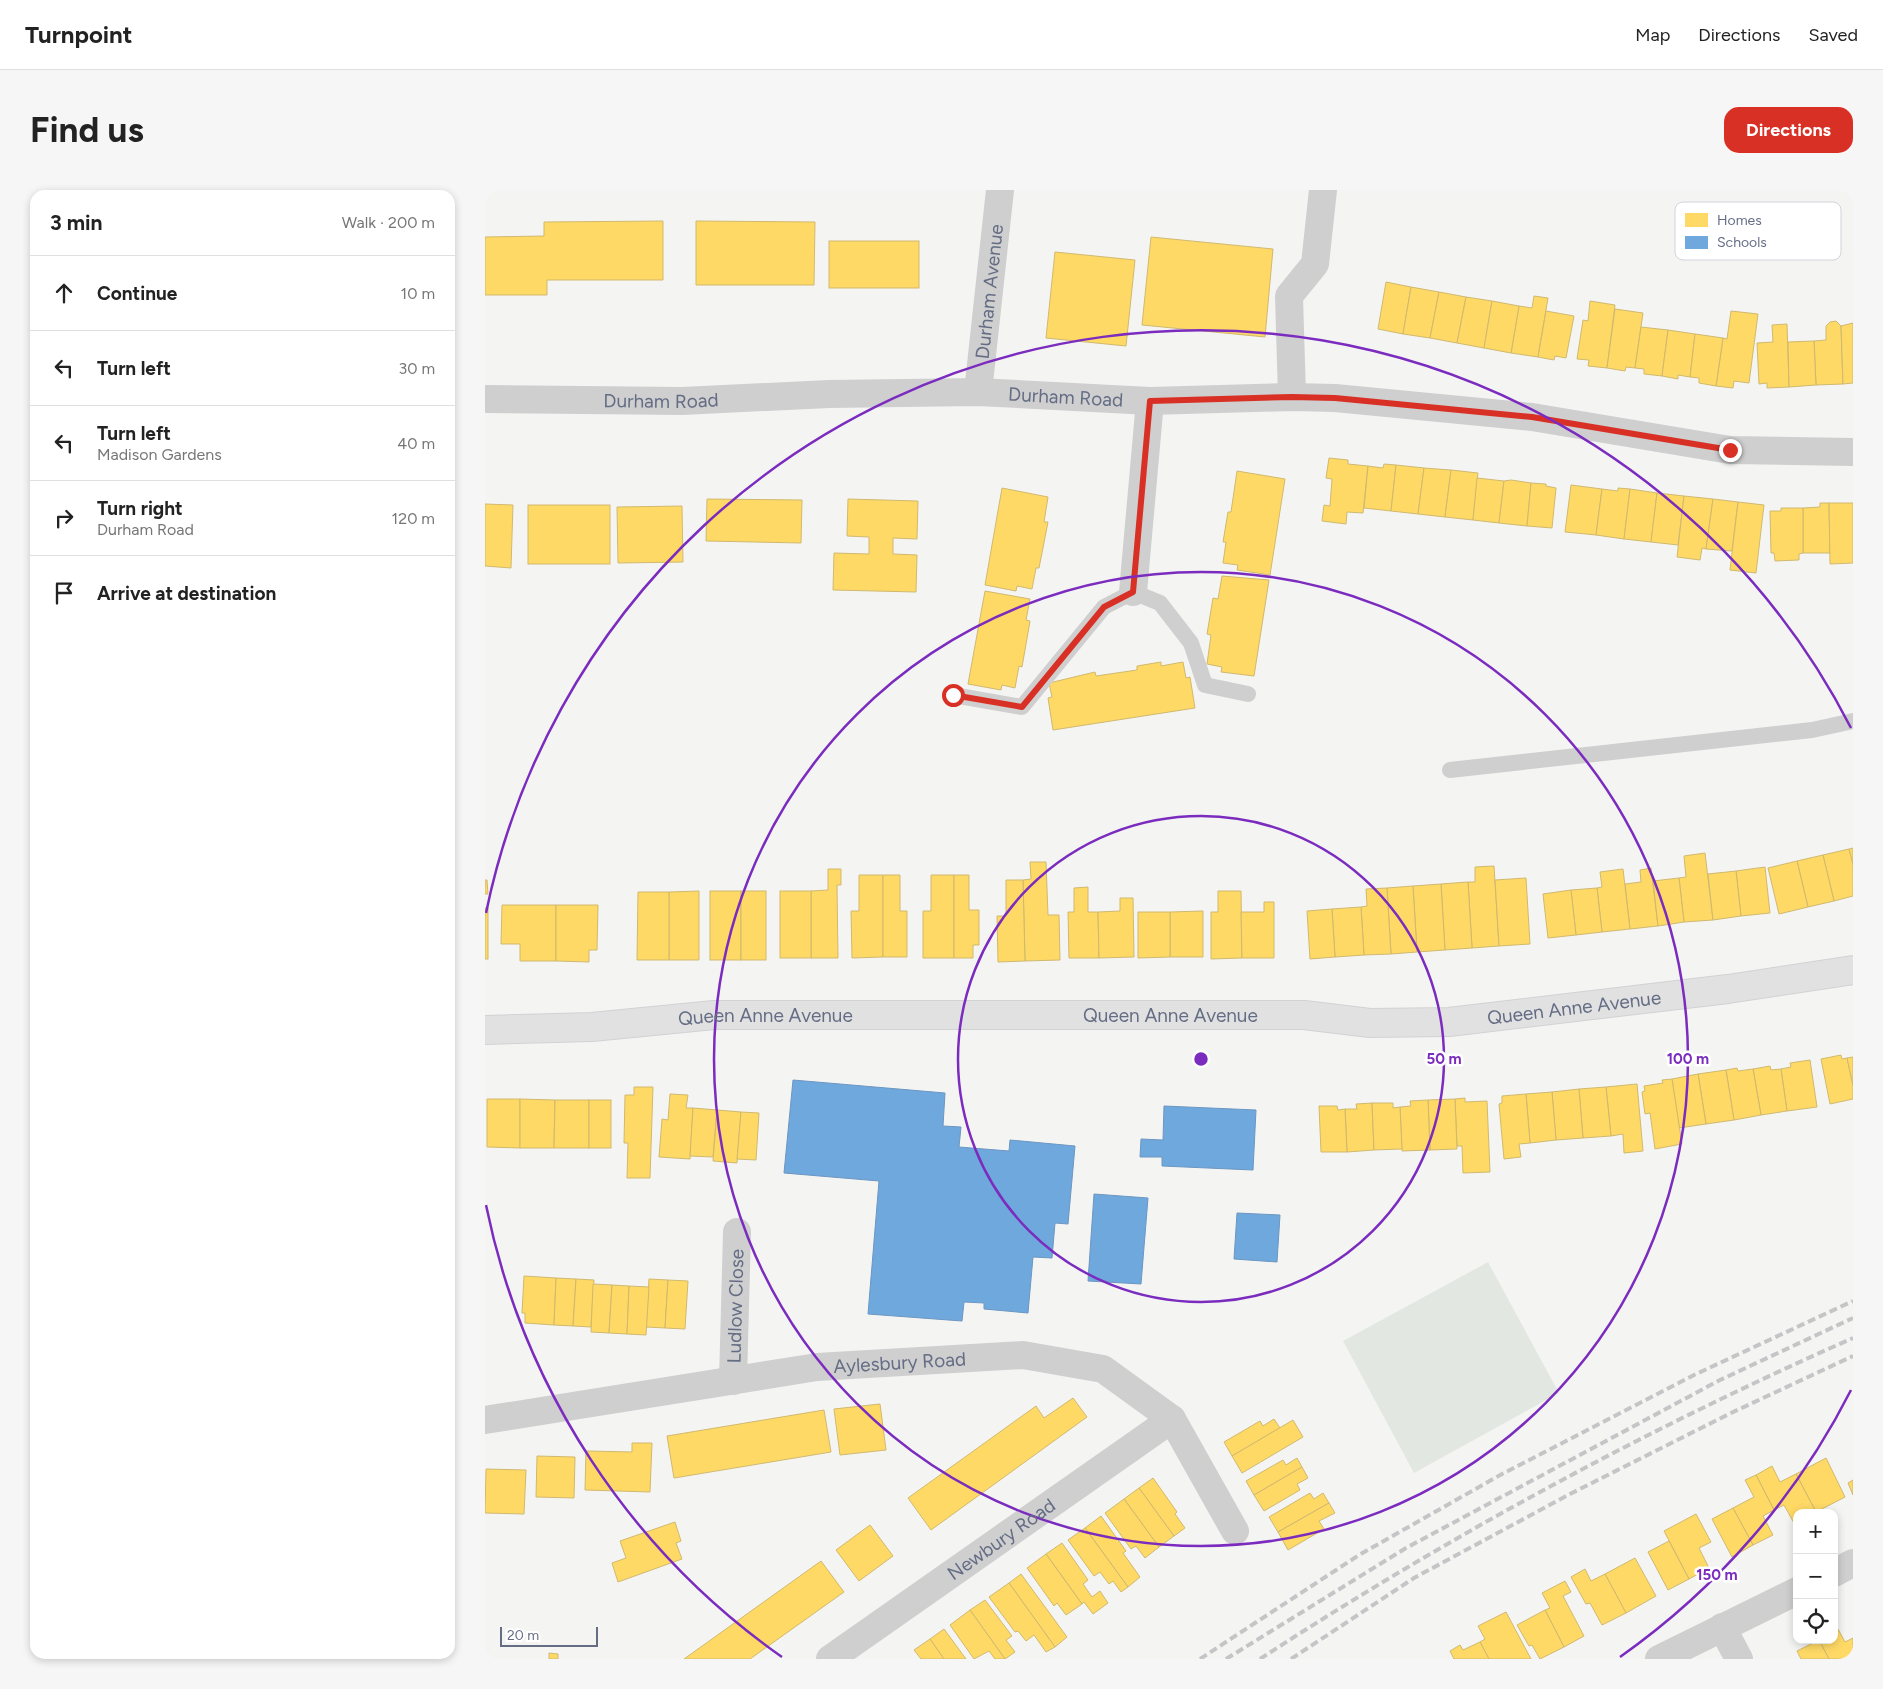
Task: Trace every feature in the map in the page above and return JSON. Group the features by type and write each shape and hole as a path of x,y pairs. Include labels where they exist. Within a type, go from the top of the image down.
{"street":[{"name":"Durham Avenue","path":"978,392 1000,190"},
{"path":"1292,397 1289,296 1315,264 1323,190"},
{"name":"Durham Road","path":"485,398 682,401 829,394 978,392 1150,401 1292,397 1335,398 1532,417 1730,450 1853,452"},
{"path":"1133,592 1150,401"},
{"name":"Queen Anne Avenue","path":"485,1030 592,1027 714,1015 1304,1015 1370,1023 1449,1022 1728,988 1853,970"},
{"name":"Ludlow Close","path":"733,1381 737,1232"},
{"name":"Aylesbury Road","path":"485,1420 817,1367 1023,1355 1103,1369 1172,1419 1235,1531"},
{"name":"Newbury Road","path":"830,1659 1172,1419"},
{"path":"1838,1571 1853,1564"},
{"path":"1659,1659 1793,1593"},
{"path":"1722,1627 1739,1659"}],"lane":[{"path":"953,695 1022,707 1104,607 1133,592 1160,603 1191,643 1205,685 1248,694"},
{"path":"1451,770 1812,730 1853,721"}],"shaded area":[{"path":"1488,1262 1559,1393 1414,1473 1343,1341"}],"building: Homes":[{"path":"663,221 663,280 547,280 547,295 485,295 485,237 544,236 544,222"},
{"path":"696,221 815,222 814,285 696,285"},
{"path":"1151,237 1273,249 1265,337 1142,325"},
{"path":"829,241 919,241 919,288 829,288"},
{"path":"1055,252 1135,260 1126,346 1046,338"},
{"path":"1386,282 1411,287 1403,334 1378,329"},
{"path":"1411,287 1439,292 1430,338 1403,334"},
{"path":"1439,292 1466,297 1457,343 1430,338"},
{"path":"1534,296 1548,298 1538,357 1511,353 1519,306 1532,308"},
{"path":"1466,297 1492,301 1484,348 1457,343"},
{"path":"1492,301 1519,306 1511,353 1484,348"},
{"path":"1590,301 1615,305 1607,368 1588,366 1589,360 1577,359 1583,320 1588,321"},
{"path":"1615,309 1643,313 1635,368 1626,367 1625,371 1607,368"},
{"path":"1546,311 1574,316 1566,358 1555,356 1554,360 1538,357"},
{"path":"1731,311 1758,314 1749,383 1734,381 1733,388 1716,386 1723,338 1727,339"},
{"path":"1836,321 1841,326 1843,384 1816,385 1814,341 1826,340 1826,326 1830,322"},
{"path":"1853,323 1853,383 1843,384 1841,326"},
{"path":"1787,324 1789,387 1767,388 1767,383 1759,384 1757,343 1773,342 1772,325"},
{"path":"1641,327 1668,330 1662,376 1644,374 1644,369 1635,368"},
{"path":"1668,330 1695,334 1690,377 1678,375 1678,379 1662,376"},
{"path":"1695,334 1723,338 1716,386 1699,383 1699,378 1690,377"},
{"path":"1814,341 1816,385 1789,387 1788,342"},
{"path":"1329,458 1348,460 1348,464 1368,466 1363,513 1347,512 1346,524 1322,521 1324,505 1330,506 1332,479 1326,478"},
{"path":"1384,464 1396,465 1391,511 1364,508 1368,466 1383,468"},
{"path":"1396,465 1424,468 1418,514 1391,511"},
{"path":"1424,468 1451,470 1445,517 1418,514"},
{"path":"1451,470 1478,473 1473,520 1445,517"},
{"path":"1237,471 1285,479 1270,575 1237,570 1238,565 1223,563 1226,542 1223,542 1228,512 1231,512"},
{"path":"1477,478 1504,481 1499,523 1473,520"},
{"path":"1511,480 1531,483 1527,526 1499,523 1504,481"},
{"path":"1531,483 1546,484 1546,486 1556,488 1552,528 1527,526"},
{"path":"1571,485 1602,489 1596,535 1565,532"},
{"path":"1002,488 1048,497 1044,522 1048,522 1039,568 1036,568 1032,589 1017,586 1016,591 985,585"},
{"path":"1618,488 1630,489 1624,539 1596,535 1602,489 1618,491"},
{"path":"1630,489 1657,493 1651,542 1624,539"},
{"path":"1657,493 1684,496 1678,545 1651,542"},
{"path":"1684,496 1713,499 1706,549 1702,548 1700,560 1677,557"},
{"path":"707,499 802,500 801,543 706,541"},
{"path":"848,499 918,501 917,539 893,538 893,554 917,555 916,592 833,590 834,553 869,554 869,537 847,536"},
{"path":"1713,499 1738,502 1732,551 1706,549"},
{"path":"1738,502 1764,505 1756,573 1730,570"},
{"path":"1820,503 1829,503 1830,553 1803,553 1803,508 1820,507"},
{"path":"1829,503 1853,503 1853,563 1830,564"},
{"path":"485,504 513,505 511,568 485,566"},
{"path":"528,505 610,505 610,564 528,564"},
{"path":"682,506 683,562 618,563 617,507"},
{"path":"1781,508 1803,508 1803,553 1799,554 1799,560 1775,561 1774,553 1771,553 1770,511 1781,511"},
{"path":"1222,576 1269,580 1254,676 1221,672 1222,667 1207,664 1211,635 1207,634 1213,598 1218,599"},
{"path":"985,591 1030,599 1026,620 1030,621 1022,667 1019,666 1015,688 1002,685 1001,690 968,684"},
{"path":"1161,662 1161,666 1183,662 1186,678 1190,677 1195,708 1053,730 1048,698 1052,697 1049,683 1095,672 1096,676 1137,670 1137,666"},
{"path":"1853,848 1853,865 1849,849"},
{"path":"1849,849 1853,865 1853,896 1834,901 1823,855"},
{"path":"1705,853 1713,920 1684,922 1679,878 1686,877 1684,856"},
{"path":"1823,855 1834,901 1808,907 1797,861"},
{"path":"1797,861 1808,907 1779,914 1768,868"},
{"path":"1030,862 1046,862 1048,915 1059,915 1060,960 1025,961 1023,880 1031,879"},
{"path":"1494,866 1499,946 1472,948 1468,882 1475,882 1475,867"},
{"path":"1765,867 1770,913 1741,916 1736,871"},
{"path":"1651,868 1658,926 1630,929 1625,884 1641,882 1640,870"},
{"path":"828,869 841,869 841,885 837,885 838,958 811,958 811,891 828,890"},
{"path":"1623,869 1630,929 1602,932 1597,888 1602,887 1600,872"},
{"path":"1736,871 1741,916 1713,920 1708,874"},
{"path":"859,875 883,875 883,957 852,958 851,911 859,911"},
{"path":"883,875 900,875 900,911 907,911 907,957 883,957"},
{"path":"931,875 954,875 954,958 923,958 923,911 931,911"},
{"path":"954,875 969,875 969,910 979,910 979,945 973,945 973,958 954,958"},
{"path":"1526,878 1530,944 1499,946 1495,880"},
{"path":"1679,878 1684,922 1658,926 1653,881"},
{"path":"485,880 487,880 488,894 485,894"},
{"path":"1006,880 1023,880 1025,961 998,962 997,916 1006,916"},
{"path":"1468,882 1472,948 1445,950 1441,884"},
{"path":"1441,884 1445,950 1417,952 1413,886"},
{"path":"1413,886 1417,952 1391,954 1387,888"},
{"path":"1088,887 1088,912 1098,912 1099,958 1069,958 1068,912 1074,912 1074,888"},
{"path":"1387,888 1391,954 1364,955 1361,907 1367,906 1366,889"},
{"path":"1597,888 1602,932 1576,935 1571,890"},
{"path":"1571,890 1576,935 1548,938 1543,894"},
{"path":"699,891 699,960 669,960 669,892"},
{"path":"710,891 741,891 741,960 710,960"},
{"path":"741,891 766,891 766,960 741,960"},
{"path":"780,891 811,891 811,958 780,958"},
{"path":"1218,891 1241,891 1242,958 1211,959 1211,912 1218,912"},
{"path":"638,892 669,892 669,960 637,960"},
{"path":"1120,898 1133,898 1134,957 1099,958 1098,912 1120,911"},
{"path":"1264,902 1274,902 1274,958 1242,958 1241,912 1264,912"},
{"path":"502,905 556,905 556,961 520,961 520,944 501,944"},
{"path":"556,905 598,905 597,950 589,950 589,962 556,961"},
{"path":"1361,907 1364,955 1335,957 1332,909"},
{"path":"485,908 488,908 488,959 485,959"},
{"path":"1332,909 1335,957 1310,959 1307,911"},
{"path":"1203,911 1203,957 1170,957 1170,912"},
{"path":"1138,912 1170,912 1170,957 1138,958"},
{"path":"1841,1055 1842,1059 1847,1058 1853,1085 1853,1099 1830,1104 1821,1059"},
{"path":"1853,1057 1853,1085 1847,1058"},
{"path":"1810,1060 1817,1107 1787,1111 1781,1069 1791,1067 1790,1063"},
{"path":"1770,1066 1771,1070 1781,1069 1787,1111 1761,1115 1753,1069"},
{"path":"1737,1068 1738,1071 1753,1069 1761,1115 1734,1120 1726,1070"},
{"path":"1726,1070 1734,1120 1706,1124 1698,1074"},
{"path":"1698,1074 1706,1124 1679,1128 1672,1079"},
{"path":"1672,1079 1682,1144 1655,1149 1650,1113 1645,1114 1642,1092 1645,1091 1644,1086 1663,1083 1662,1080"},
{"path":"1637,1084 1643,1151 1624,1153 1623,1134 1611,1136 1606,1087"},
{"path":"634,1087 653,1087 650,1178 627,1178 628,1143 624,1143 625,1095 634,1095"},
{"path":"1606,1087 1611,1136 1583,1138 1579,1089"},
{"path":"1579,1089 1583,1138 1556,1140 1552,1092"},
{"path":"1552,1092 1556,1140 1530,1143 1526,1094"},
{"path":"670,1094 688,1095 686,1108 693,1108 690,1159 659,1157 662,1119 668,1120"},
{"path":"1526,1094 1530,1143 1519,1144 1521,1157 1504,1159 1499,1104 1502,1103 1502,1096"},
{"path":"1465,1098 1465,1102 1487,1101 1490,1172 1463,1173 1462,1146 1457,1146 1455,1099"},
{"path":"487,1099 520,1099 520,1148 487,1147"},
{"path":"520,1099 555,1100 554,1148 520,1148"},
{"path":"1455,1099 1457,1149 1430,1150 1428,1100"},
{"path":"555,1100 589,1100 589,1148 554,1148"},
{"path":"589,1100 611,1100 611,1148 589,1148"},
{"path":"1428,1100 1430,1150 1402,1151 1400,1107 1411,1106 1410,1101"},
{"path":"1372,1103 1374,1150 1347,1152 1345,1109 1357,1109 1356,1104"},
{"path":"1372,1103 1393,1103 1393,1108 1400,1107 1402,1149 1374,1150"},
{"path":"1319,1106 1337,1106 1338,1110 1345,1109 1347,1152 1321,1152"},
{"path":"693,1108 717,1110 713,1157 690,1156"},
{"path":"717,1110 741,1112 737,1163 713,1161"},
{"path":"741,1112 759,1113 756,1160 737,1159"},
{"path":"524,1276 556,1278 554,1325 525,1323 525,1313 522,1313"},
{"path":"556,1278 576,1279 573,1326 554,1325"},
{"path":"576,1279 594,1280 591,1327 573,1326"},
{"path":"649,1279 668,1280 665,1328 646,1327"},
{"path":"668,1280 688,1281 685,1329 665,1328"},
{"path":"593,1284 612,1285 609,1333 591,1332"},
{"path":"612,1285 629,1286 627,1334 609,1333"},
{"path":"629,1286 649,1287 646,1335 627,1334"},
{"path":"1073,1398 1087,1417 931,1530 908,1498 1036,1406 1044,1418"},
{"path":"880,1404 886,1450 840,1455 834,1409"},
{"path":"824,1410 831,1452 674,1478 667,1436"},
{"path":"1274,1419 1280,1428 1232,1456 1224,1442 1260,1421 1263,1426"},
{"path":"1293,1420 1303,1437 1242,1473 1232,1456"},
{"path":"632,1443 652,1443 650,1492 585,1490 586,1451 632,1452"},
{"path":"537,1456 575,1457 574,1498 536,1497"},
{"path":"1297,1458 1302,1467 1254,1495 1246,1481 1283,1460 1286,1465"},
{"path":"1826,1458 1845,1497 1822,1509 1814,1509 1796,1474"},
{"path":"1772,1466 1780,1482 1796,1474 1814,1509 1793,1509 1793,1521 1784,1505 1774,1510 1756,1475"},
{"path":"1302,1467 1308,1478 1297,1484 1300,1490 1264,1511 1254,1495"},
{"path":"486,1469 526,1470 524,1514 485,1513"},
{"path":"1756,1475 1774,1510 1763,1516 1773,1535 1753,1545 1733,1508 1754,1497 1745,1480"},
{"path":"1153,1478 1177,1512 1175,1514 1185,1528 1174,1536 1139,1488"},
{"path":"1853,1480 1853,1495 1848,1483"},
{"path":"1139,1488 1174,1536 1159,1547 1124,1499"},
{"path":"1310,1493 1314,1499 1323,1493 1329,1503 1278,1532 1269,1517"},
{"path":"1124,1499 1159,1547 1145,1558 1136,1546 1131,1549 1105,1513"},
{"path":"1329,1503 1335,1513 1319,1521 1324,1529 1288,1550 1278,1532"},
{"path":"1733,1508 1753,1545 1732,1557 1712,1519"},
{"path":"1696,1514 1711,1542 1699,1548 1709,1568 1689,1579 1664,1531"},
{"path":"1101,1516 1126,1551 1123,1553 1140,1577 1128,1587 1085,1528"},
{"path":"675,1522 681,1541 676,1543 682,1559 618,1582 612,1563 626,1558 620,1541"},
{"path":"870,1525 893,1556 859,1581 836,1550"},
{"path":"1085,1528 1128,1587 1121,1592 1113,1581 1109,1584 1100,1572 1094,1576 1068,1540"},
{"path":"1669,1541 1689,1579 1668,1590 1648,1552"},
{"path":"1062,1543 1088,1580 1083,1584 1092,1597 1100,1591 1108,1603 1093,1614 1084,1602 1082,1604 1046,1554"},
{"path":"1046,1554 1082,1604 1066,1615 1057,1603 1054,1606 1027,1568"},
{"path":"1635,1558 1656,1596 1626,1613 1605,1574"},
{"path":"821,1561 844,1592 750,1659 684,1659"},
{"path":"1585,1569 1591,1581 1605,1574 1626,1613 1602,1625 1590,1603 1586,1604 1571,1577"},
{"path":"1021,1574 1067,1637 1055,1647 1009,1583"},
{"path":"1565,1581 1571,1592 1563,1596 1584,1636 1564,1647 1545,1610 1550,1608 1542,1593"},
{"path":"1009,1583 1055,1647 1046,1652 1034,1635 1026,1641 1018,1631 1015,1632 989,1597"},
{"path":"985,1600 1012,1636 1006,1640 1015,1652 1005,1659 970,1610"},
{"path":"970,1610 1005,1659 995,1659 989,1651 974,1659 950,1625"},
{"path":"1545,1610 1564,1647 1540,1659 1532,1645 1529,1646 1517,1625"},
{"path":"1506,1612 1531,1659 1489,1659 1480,1642 1485,1639 1478,1626"},
{"path":"944,1629 966,1659 944,1659 930,1639"},
{"path":"1838,1629 1845,1642 1853,1638 1853,1659 1829,1659 1821,1644 1838,1644"},
{"path":"930,1639 944,1659 921,1659 914,1650"},
{"path":"1480,1642 1489,1659 1454,1659 1450,1651 1460,1645 1463,1650"},
{"path":"1811,1644 1821,1644 1829,1659 1801,1659 1797,1651"},
{"path":"549,1653 558,1654 558,1659 549,1659"}],"building: Schools":[{"path":"793,1080 945,1093 943,1126 961,1127 959,1147 1009,1151 1010,1140 1075,1146 1068,1224 1055,1223 1052,1258 1033,1257 1028,1313 984,1309 984,1303 964,1302 962,1321 868,1314 879,1181 784,1173"},
{"path":"1164,1106 1256,1110 1253,1170 1162,1166 1162,1157 1140,1157 1141,1139 1163,1140"},
{"path":"1094,1194 1148,1198 1141,1284 1088,1281"},
{"path":"1237,1213 1280,1215 1277,1262 1234,1259"}],"railway":[{"path":"1200,1659 1359,1555 1502,1474 1694,1375 1853,1301"},
{"path":"1226,1659 1406,1548 1720,1380 1853,1318"},
{"path":"1260,1659 1403,1570 1550,1486 1700,1409 1853,1338"},
{"path":"1291,1659 1414,1578 1570,1494 1731,1413 1853,1356"}],"route":[{"path":"953,695 1022,707 1104,607 1133,592 1150,401 1292,397 1335,398 1532,417 1730,450"}]}
